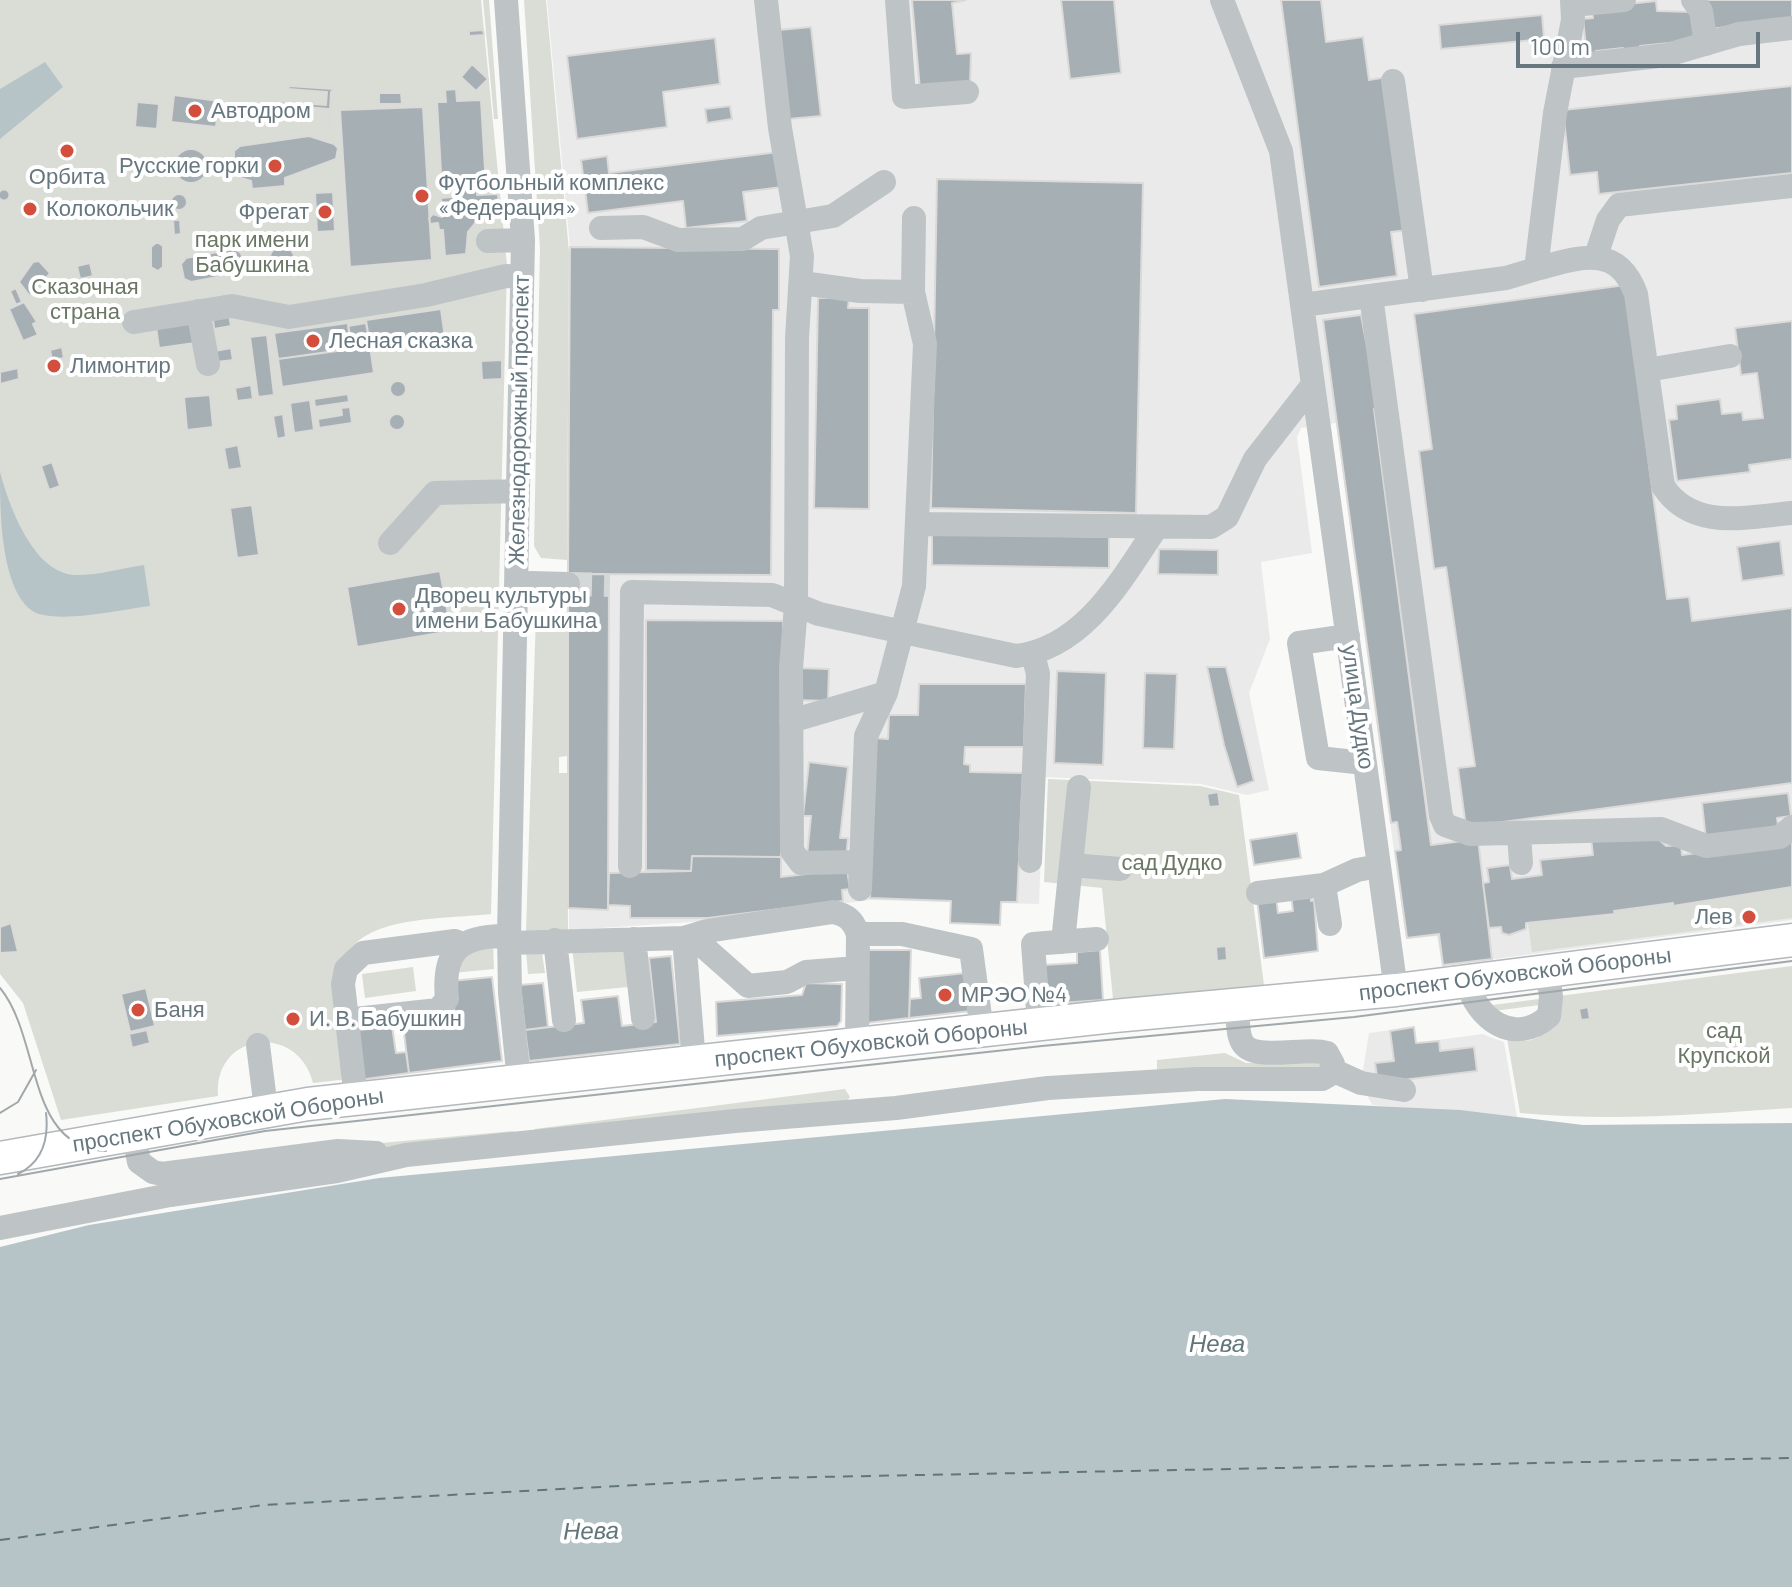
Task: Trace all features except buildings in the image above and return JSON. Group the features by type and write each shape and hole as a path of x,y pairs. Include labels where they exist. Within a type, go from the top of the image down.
{"main road":[{"name":"проспект Обуховской Обороны","path":"0,1158 266,1109 1039,1024 1396,990 1792,940"}],"street":[{"name":"Железнодорожный проспект","path":"506,0 523,240 510,939 510,993 519,1081"},
{"path":"766,0 780,128 797,223 802,283 797,338 796,606 791,721 795,858 810,865 859,862"},
{"path":"897,0 904,97 967,92"},
{"name":"улица Дудко","path":"1222,0 1281,151 1396,990"},
{"path":"1536,269 1572,2 1624,0"},
{"path":"1693,0 1701,11 1706,44"},
{"path":"1563,67 1667,55 1739,34 1792,28"},
{"path":"1393,81 1422,290"},
{"path":"601,228 643,227 678,240 743,239 761,228 833,216 884,182"},
{"path":"1596,256 1604,227 1619,205 1792,186"},
{"path":"860,889 866,736 886,693 904,635 914,586 925,344 913,292 914,218"},
{"path":"488,241 523,240"},
{"path":"1302,305 1506,278 1596,256 1611,260 1631,279 1663,486 1672,499 1684,509 1719,519 1792,513"},
{"path":"134,322 242,306 269,316 289,317 426,295 506,276 522,277"},
{"path":"802,283 860,291 913,292"},
{"path":"1371,296 1441,816 1445,825 1462,833 1661,829 1706,846 1780,837 1792,827"},
{"path":"198,311 208,364"},
{"path":"1647,370 1730,356"},
{"path":"917,524 1211,527 1227,517 1255,459 1311,387"},
{"path":"390,543 435,493 518,491"},
{"path":"630,866 620,589 772,595 796,606 904,635 1016,656 1033,654 1091,617 1113,592 1156,528"},
{"path":"531,583 568,584"},
{"path":"1348,636 1299,643 1318,758 1365,763"},
{"path":"1030,861 1038,674 1033,654"},
{"path":"791,721 886,693"},
{"path":"1063,942 1079,787"},
{"path":"1519,834 1521,863"},
{"path":"1071,865 1120,869"},
{"path":"1258,893 1324,885 1357,870 1379,866"},
{"path":"1324,885 1330,924"},
{"path":"346,1020 443,1008 447,999 446,966 462,944 487,935 555,940 684,938 707,931 833,912 845,915 854,923 858,934 857,1044"},
{"path":"858,934 902,934 971,949 982,1031"},
{"path":"684,938 705,948 748,986 787,982 806,972 857,968"},
{"path":"684,938 694,1062"},
{"path":"634,939 643,1018"},
{"path":"1039,1024 1033,944 1097,939"},
{"path":"555,940 564,1020"},
{"path":"356,1099 343,984 354,958 363,953 455,941 462,944"},
{"path":"1467,981 1473,1002 1484,1016 1507,1027 1521,1028 1542,1022 1551,1009 1548,971"},
{"path":"1237,1005 1241,1041 1248,1049 1259,1053 1320,1051 1331,1058 1332,1070"},
{"path":"258,1045 266,1109"},
{"path":"1332,1070 1361,1083 1404,1090"},
{"path":"133,1132 139,1162 162,1174 406,1155 735,1121 896,1108 1048,1088 1197,1079 1322,1079 1332,1070"},
{"path":"0,1228 340,1160"}],"shaded area":[{"path":"547,0 1792,0 1792,920 1442,966 1437,936 1406,939 1336,423 1301,428 1297,437 1312,553 1261,562 1270,639 1249,693 1269,790 1247,795 1201,784 1044,777 1039,904 870,900 707,921 569,930 570,247"},
{"path":"1414,1027 1416,1043 1482,1034 1504,1042 1517,1117 1372,1105 1361,1083 1369,1033"}],"green space":[{"name":"парк имени Бабушкина","path":"0,0 481,0 507,265 491,914 434,918 394,925 361,939 349,951 348,1079 313,1083 304,1063 291,1050 275,1043 258,1043 242,1048 229,1058 220,1075 218,1096 61,1120 23,1003 0,974"},
{"path":"483,0 489,0 498,119 494,119"},
{"path":"524,0 546,0 569,252 567,560 541,558 534,546 540,248"},
{"path":"567,612 567,756 559,757 559,773 567,773 568,930 526,932 536,613"},
{"name":"сад Дудко","path":"1048,779 1200,786 1239,795 1264,985 1113,999 1102,888 1044,882"},
{"path":"1792,887 1792,918 1532,952 1528,923 1614,915 1614,911 1673,903 1674,906"},
{"path":"493,941 494,969 453,973 461,956"},
{"path":"572,946 624,951 628,987 577,992"},
{"path":"526,952 542,953 545,973 528,974"},
{"name":"сад Крупской","path":"1792,966 1792,1108 1622,1117 1520,1113 1507,1038 1529,1040 1545,1032 1554,1017 1559,996"},
{"path":"413,967 416,991 365,998 362,974"},
{"path":"1539,999 1540,1005 1486,1012 1485,1006"},
{"path":"1225,1053 1246,1063 1318,1060 1325,1069 1157,1073 1157,1060"},
{"path":"845,1089 850,1097 847,1101 533,1135 535,1129"},
{"path":"513,1131 517,1136 381,1149 381,1143"}],"water":[{"path":"45,62 63,87 0,139 0,89"},
{"path":"0,472 25,535 46,562 59,571 74,575 144,565 150,606 64,617 39,614 26,605 16,591 5,552"},
{"name":"Нева","path":"1225,1099 1460,1110 1583,1125 1792,1123 1792,1587 0,1587 0,1247 89,1225 379,1178"}],"ferry route":[{"path":"0,1540 264,1505 767,1478 1792,1458"}],"tunnel":[{"path":"568,584 609,585"}],"tram line":[{"path":"0,1179 265,1131 1042,1046 1354,1017 1792,961"},
{"path":"0,988 23,1034 48,1111 61,1131 80,1145 106,1151"},
{"path":"0,1113 18,1102 36,1070"},
{"path":"18,1174 33,1163 42,1149 46,1113"}],"place":[{"name":"Автодром","path":"195,111"},
{"name":"Орбита","path":"67,151"},
{"name":"Русские горки","path":"275,166"},
{"name":"Футбольный комплекс «Федерация»","path":"422,196"},
{"name":"Колокольчик","path":"30,209"},
{"name":"Фрегат","path":"325,212"},
{"name":"Лесная сказка","path":"313,341"},
{"name":"Лимонтир","path":"54,366"},
{"name":"Дворец культуры имени Бабушкина","path":"399,609"},
{"name":"Лев","path":"1749,917"},
{"name":"МРЭО №4","path":"945,995"},
{"name":"Баня","path":"138,1010"},
{"name":"И. В. Бабушкин","path":"293,1019"}],"park label":[{"name":"Сказочная страна","path":"85,300"}]}
